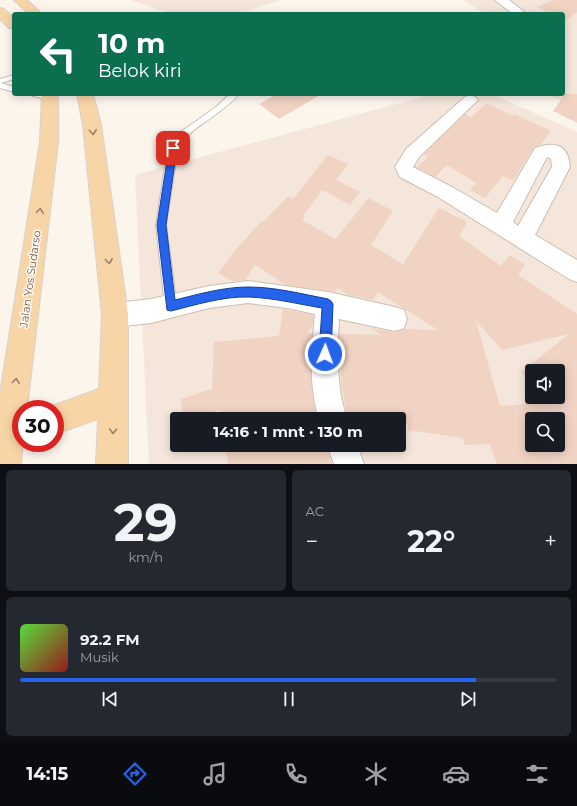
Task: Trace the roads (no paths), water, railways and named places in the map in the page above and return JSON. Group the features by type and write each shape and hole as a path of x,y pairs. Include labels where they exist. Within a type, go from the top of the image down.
{"main road":[{"path":"20,0 34,12"},
{"path":"0,12 12,23"},
{"name":"Jalan Yos Sudarso","path":"19,400 49,142 45,96"},
{"path":"85,96 92,125 115,315 112,464"},
{"path":"64,416 114,399"},
{"name":"Jalan Yos Sudarso","path":"5,464 12,442"}],"street":[{"path":"501,0 518,12"},
{"path":"470,100 412,153 404,167 407,172 446,192 577,272"},
{"path":"500,226 541,152 550,150 555,152 560,156 561,167 522,239"},
{"path":"115,315 171,306 209,297 248,292 287,296 395,319"},
{"path":"328,304 324,377 330,412"},
{"path":"345,452 349,464"}],"lane":[{"path":"0,81 12,77"},
{"path":"0,85 12,89"},
{"path":"171,306 161,225 173,148 178,138 233,96"}]}
